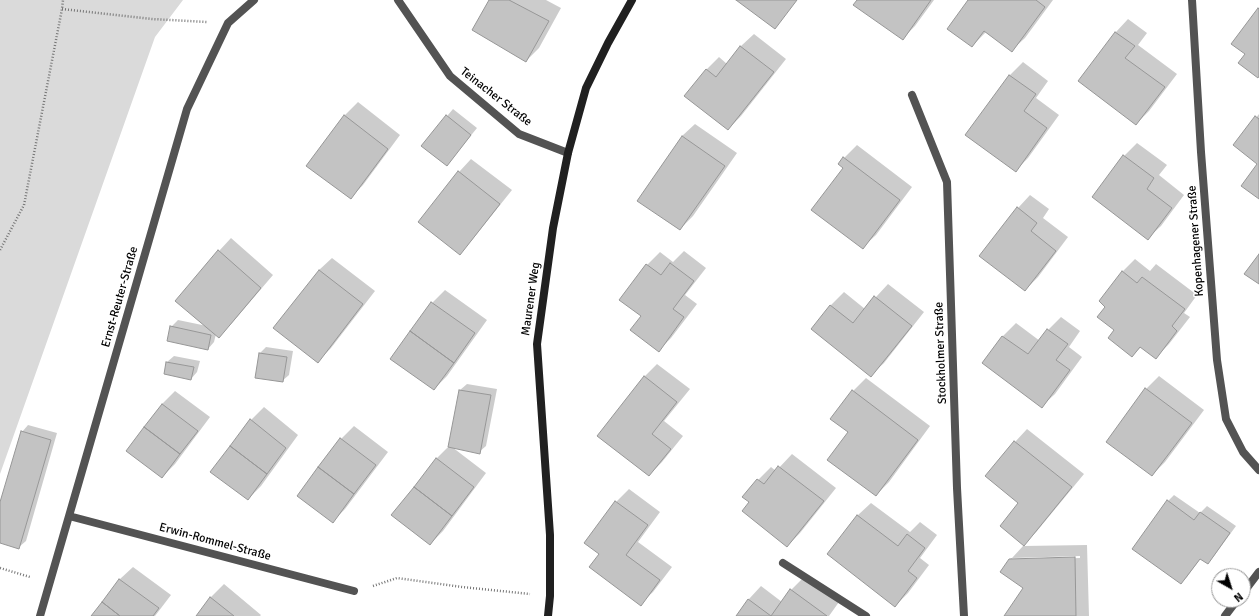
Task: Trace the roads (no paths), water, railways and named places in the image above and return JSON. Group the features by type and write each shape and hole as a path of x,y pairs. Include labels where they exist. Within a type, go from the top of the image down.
{"street":[{"name":"Ernst-Reuter-Straße","path":"40,616 186,109 228,23 254,0"},
{"name":"Teinacher Straße","path":"398,0 450,76 519,134 568,153"},
{"name":"Maurener Weg","path":"548,616 550,596 550,535 538,344 553,228 568,153 586,88 608,43 632,0"},
{"name":"Kopenhagener Straße","path":"1192,0 1217,360 1226,420 1243,452 1259,470"},
{"name":"Stockholmer Straße","path":"912,95 947,182 957,488 964,616"},
{"name":"Erwin-Rommel-Straße","path":"69,516 354,592"},
{"path":"783,563 866,616"},
{"path":"1251,582 1259,572"},
{"path":"1225,616 1232,608"}]}
